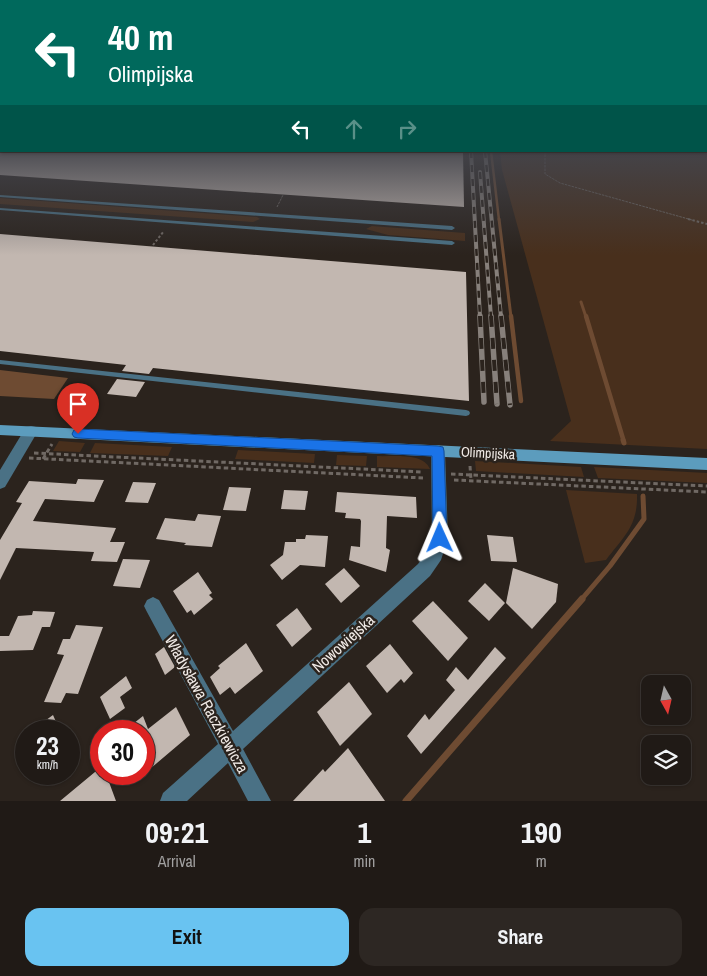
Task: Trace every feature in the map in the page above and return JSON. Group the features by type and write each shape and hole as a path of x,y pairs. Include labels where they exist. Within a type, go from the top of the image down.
{"street":[{"name":"Olimpijska","path":"0,430 707,464"},
{"path":"0,483 31,431"},
{"name":"Nowowiejska","path":"171,801 424,570 435,554 440,538 438,451"},
{"name":"Władysława Raczkiewicza","path":"153,606 260,801"}],"lane":[{"path":"0,196 452,228"},
{"path":"0,209 452,243"},
{"path":"0,362 466,413"}],"path":[{"path":"557,180 602,196 707,224"},
{"path":"274,213 283,195"},
{"path":"16,455 439,476 707,492"},
{"path":"16,455 439,476 707,486"}],"shaded area":[{"path":"505,180 707,180 707,449 550,441 571,421"},
{"path":"0,198 257,217 260,219 253,222 0,204"},
{"path":"372,226 465,233 465,241 388,235 366,229"},
{"path":"0,370 68,378 54,399 0,396"},
{"path":"59,441 85,443 80,452 53,451"},
{"path":"95,443 172,447 168,456 90,453"},
{"path":"238,450 315,454 314,463 235,459"},
{"path":"337,455 367,456 366,466 336,465"},
{"path":"377,456 414,458 421,460 430,469 377,467"},
{"path":"475,461 581,467 584,477 476,471"},
{"path":"594,467 707,473 707,483 598,478"},
{"path":"566,490 637,494 635,514 629,530 606,560 585,563"}],"building":[{"path":"78,180 464,180 464,207"},
{"path":"0,234 466,272 469,401 153,368 149,374 122,371 126,365 0,351"},
{"path":"117,379 145,382 136,397 107,394"},
{"path":"78,479 104,480 94,502 45,499 33,521 116,528 110,542 125,542 117,562 91,561 94,552 16,548 0,580 0,540 22,503 16,502 29,481 76,484"},
{"path":"133,482 156,483 148,503 125,502"},
{"path":"229,487 251,488 246,511 223,510"},
{"path":"284,490 308,491 305,510 281,509"},
{"path":"337,492 416,497 417,518 387,516 386,548 390,550 386,572 349,560 351,546 360,547 361,521 360,519 345,518 346,513 335,512"},
{"path":"198,514 221,516 212,547 184,545 186,543 156,539 165,518 195,521"},
{"path":"306,535 328,536 325,567 300,565 282,580 270,565 283,555 285,542 296,542 296,539 305,539"},
{"path":"487,535 513,537 517,562 491,561"},
{"path":"123,559 150,560 140,588 113,586"},
{"path":"344,568 360,586 341,603 325,584"},
{"path":"513,568 558,584 556,602 532,629 506,603"},
{"path":"198,572 212,593 209,595 213,599 194,615 191,610 187,613 173,591"},
{"path":"485,583 505,603 489,621 468,601"},
{"path":"433,601 468,638 448,661 412,621"},
{"path":"297,608 312,629 292,647 276,625"},
{"path":"33,611 55,612 50,627 42,627 33,650 0,651 0,636 9,636 18,616 32,615"},
{"path":"76,625 103,627 78,694 66,693 61,703 44,702 64,655 57,654 63,639 70,639"},
{"path":"246,643 263,671 235,694 230,687 220,695 210,677 220,668 218,666"},
{"path":"390,644 413,673 404,683 401,679 387,693 366,666"},
{"path":"164,647 175,667 165,675 155,654"},
{"path":"495,647 506,658 421,754 407,736 425,714 429,720 455,690 446,680 456,667 468,680"},
{"path":"126,676 132,688 120,697 125,708 110,719 100,697"},
{"path":"349,682 372,714 340,746 317,712"},
{"path":"176,707 190,735 155,765 155,724"},
{"path":"53,715 55,720 46,720"},
{"path":"348,748 385,801 293,801 323,769 325,772"},
{"path":"90,776 90,785 110,785 116,801 60,801"}],"waterway":[{"path":"494,180 499,220"},
{"path":"499,219 511,317"},
{"path":"581,302 586,317"},
{"path":"511,316 521,401"},
{"path":"586,316 624,442"},
{"path":"581,600 610,566 644,519 643,496"},
{"path":"406,801 582,599"}],"railway":[{"path":"473,180 480,317"},
{"path":"481,180 491,317"},
{"path":"488,180 501,317"},
{"path":"480,316 484,402"},
{"path":"491,316 497,404"},
{"path":"501,316 510,405"}],"route":[{"path":"78,434 438,451 440,538"}]}
